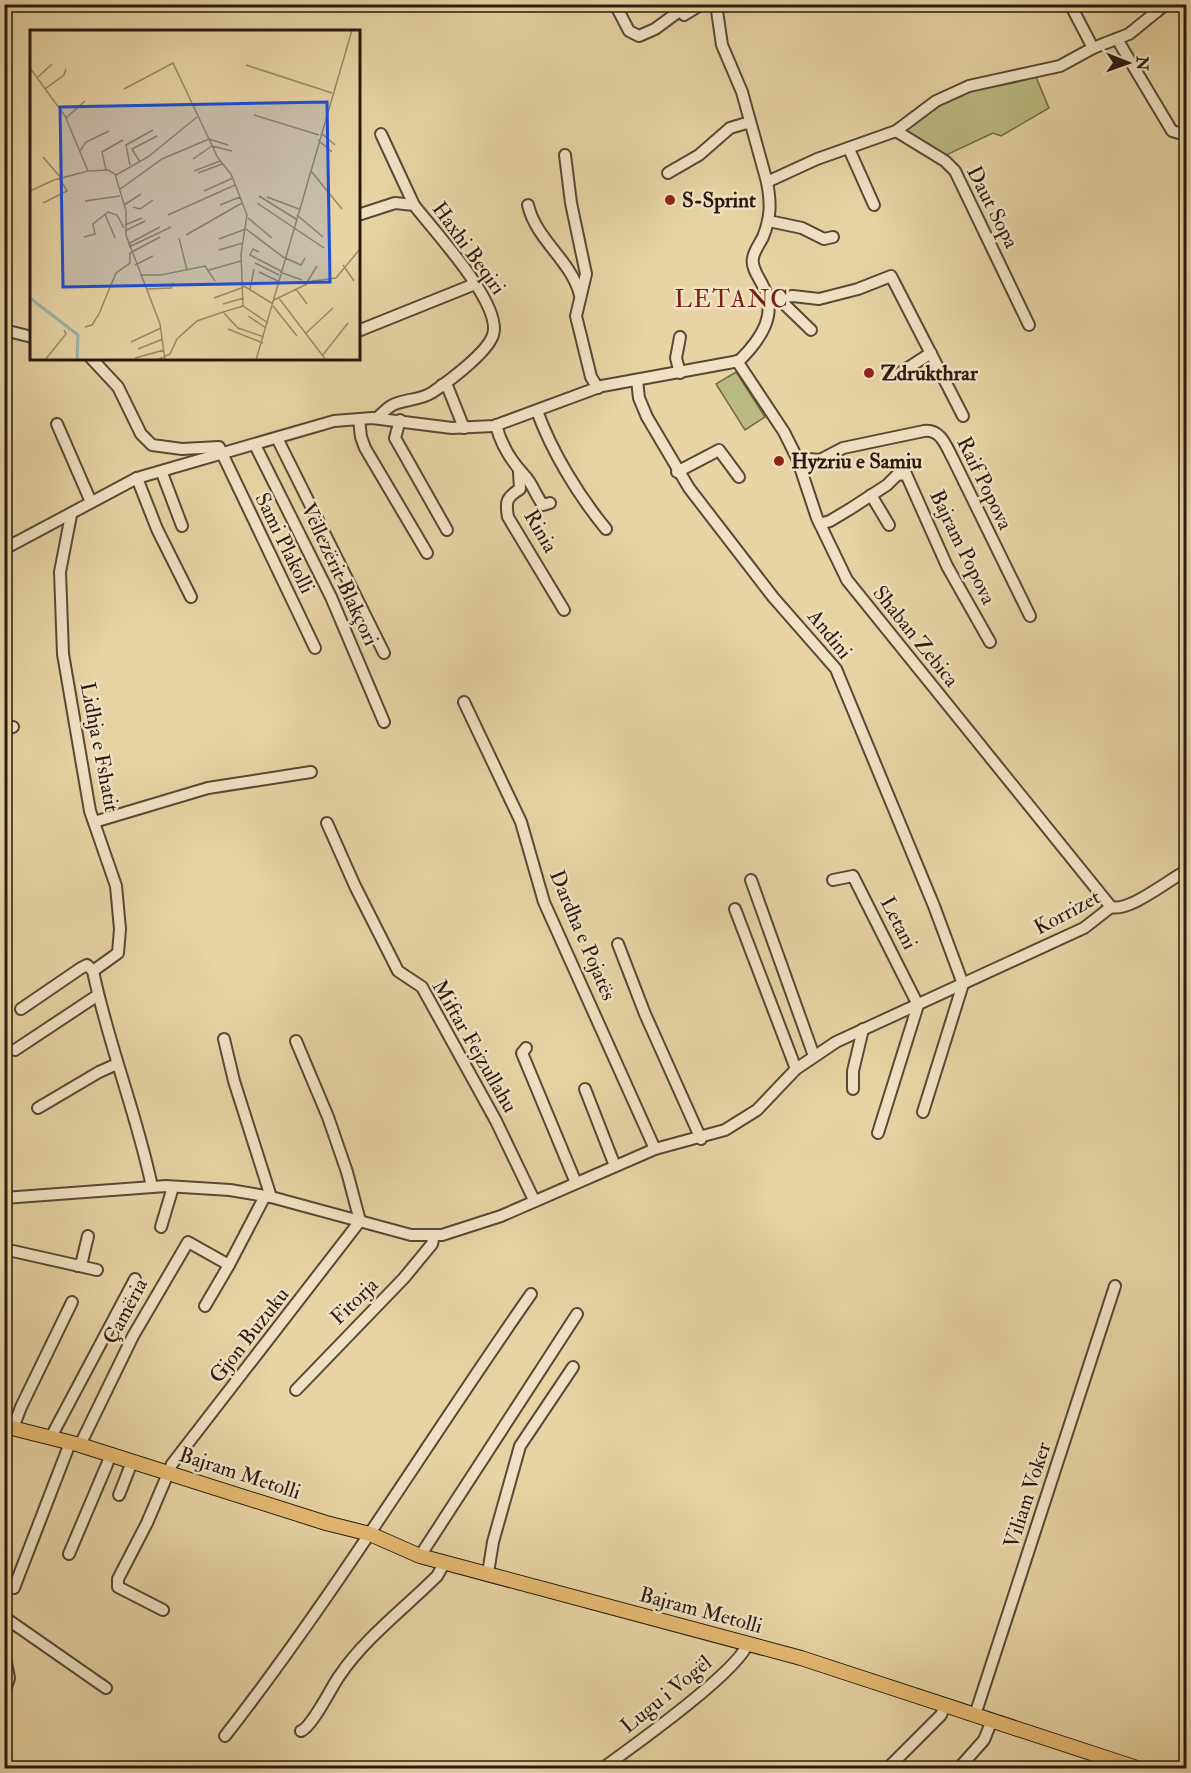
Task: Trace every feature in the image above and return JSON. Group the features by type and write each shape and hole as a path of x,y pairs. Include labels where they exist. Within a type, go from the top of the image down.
{"main road":[{"name":"Bajram Metolli","path":"9,1427 109,1454 326,1523 370,1534 420,1556 748,1643 1137,1768"}],"street":[{"path":"615,4 629,31 639,36 655,29 689,4"},
{"path":"640,42 702,4"},
{"path":"1070,4 1093,48"},
{"path":"767,182 817,159 896,131 936,102 969,86 1060,66 1093,48 1130,34 1166,4"},
{"path":"720,6 722,45 742,92 771,201 769,221 753,258 754,270 773,298 811,330"},
{"path":"1117,39 1172,131 1186,135"},
{"path":"668,174 699,155 730,128 750,122"},
{"name":"Daut Sopa","path":"896,131 945,161 955,171 1029,325"},
{"path":"381,134 414,205"},
{"path":"849,149 874,205"},
{"path":"565,155 571,203 586,274 576,316 591,377 598,388"},
{"name":"Haxhi Beqiri","path":"360,214 395,203 414,205 475,284 490,309 494,333 486,346 442,385 424,398 392,404 377,418"},
{"path":"528,205 534,223 573,275 580,295"},
{"path":"769,221 802,228 824,239 833,237"},
{"path":"773,298 793,296 819,299 858,289 891,276 963,416"},
{"path":"360,330 475,284"},
{"path":"4,549 137,478 162,473 334,421 377,418 464,428 496,425 598,388 737,361 748,352 767,324 773,298"},
{"path":"4,330 30,336"},
{"path":"680,337 676,358 680,373"},
{"path":"897,375 931,353"},
{"path":"93,360 118,387 141,434 152,445 182,449 219,447 222,455"},
{"name":"Shaban Zebica","path":"737,361 784,432 797,458 834,558 858,596 894,636 927,682 1111,907"},
{"name":"Andini","path":"636,380 639,398 647,417 677,472 740,556 836,669 963,984"},
{"path":"442,385 448,388 464,428"},
{"path":"537,411 544,430 578,488 606,529"},
{"path":"359,419 365,448 427,553"},
{"path":"400,420 395,438 447,530"},
{"path":"57,424 92,502"},
{"name":"Rinia","path":"496,425 500,440 519,472 525,476 543,505 550,503"},
{"name":"Raif Popova","path":"797,458 820,460 843,448 924,431 935,432 941,436 1030,616"},
{"path":"277,438 384,653"},
{"name":"Vëllezërit Blakçori","path":"255,445 331,597 384,722"},
{"path":"677,472 719,450 739,477"},
{"name":"Sami Plakolli","path":"222,455 315,648"},
{"name":"Rinia","path":"519,472 520,489 508,496 506,503 508,517 564,610"},
{"path":"162,473 182,526"},
{"name":"Bajram Popova","path":"820,524 841,516 887,485 897,475 906,474 947,566 990,642"},
{"path":"137,478 158,529 191,597"},
{"path":"871,495 889,525"},
{"name":"Lidhja e Fshatit","path":"21,1009 81,968 87,966 93,971 118,953 120,929 116,886 94,822 63,654 59,607 60,572 71,515"},
{"name":"Dardha e Pojatës","path":"464,702 521,822 544,902 655,1149"},
{"path":"94,822 208,788 311,772"},
{"name":"Miftar Fejzullahu","path":"327,823 355,886 398,971 422,987 496,1121 534,1200"},
{"name":"Korrizet","path":"655,1149 702,1139 725,1130 752,1114 796,1069 814,1056 863,1029 1084,928 1111,907 1119,909 1132,903 1186,871"},
{"name":"Letani","path":"833,880 852,876 918,1005"},
{"path":"750,880 814,1056"},
{"path":"735,909 796,1069"},
{"path":"618,944 660,1051 702,1139"},
{"path":"93,971 117,1064 143,1144 152,1187"},
{"path":"923,1112 963,984"},
{"path":"15,1050 98,995"},
{"path":"878,1133 918,1005"},
{"path":"853,1089 853,1071 863,1029"},
{"path":"205,1306 268,1196 224,1039"},
{"path":"296,1041 341,1154 360,1221"},
{"path":"526,1048 522,1053 576,1183"},
{"path":"38,1108 117,1064"},
{"path":"585,1089 615,1166"},
{"path":"4,1198 152,1187 230,1190 268,1196 411,1235 434,1235 472,1226 655,1149"},
{"path":"161,1227 173,1187"},
{"name":"Gjon Buzuku","path":"163,1610 118,1587 118,1579 172,1464 360,1221"},
{"name":"Fitorja","path":"296,1390 404,1278 432,1244 434,1235"},
{"path":"78,1266 82,1261 88,1236"},
{"name":"Çamëria","path":"75,1444 184,1244 188,1242 230,1265"},
{"path":"4,1249 97,1270"},
{"path":"51,1437 135,1279"},
{"name":"Viliam Voker","path":"975,1715 1115,1286"},
{"path":"225,1736 315,1616 449,1412 531,1294"},
{"name":"Bajram Metolli","path":"9,1427 72,1302"},
{"path":"420,1556 577,1314"},
{"path":"488,1573 493,1542 520,1446 573,1367"},
{"path":"14,1588 75,1444"},
{"path":"69,1554 104,1473 109,1454"},
{"path":"119,1495 132,1462"},
{"path":"302,1731 310,1725 325,1696 352,1659 437,1576 445,1562"},
{"path":"4,1617 106,1688"},
{"name":"Lugu i Vogël","path":"603,1768 657,1728 739,1660 748,1643"},
{"path":"4,1652 9,1678 4,1694"},
{"path":"888,1768 940,1715 945,1705"},
{"path":"959,1768 984,1740 992,1720"},
{"path":"4,1763 6,1768"}],"green space":[{"path":"1036,77 1049,108 1001,136 993,133 942,157 905,131 920,118 950,99 998,83"},
{"path":"736,372 765,417 745,430 716,384"}],"place":[{"name":"S-Sprint","path":"670,200"},
{"name":"Zdrukthrar","path":"869,373"},
{"name":"Hyzriu e Samiu","path":"779,461"}],"district":[{"name":"LETANC","path":"732,299"}]}
